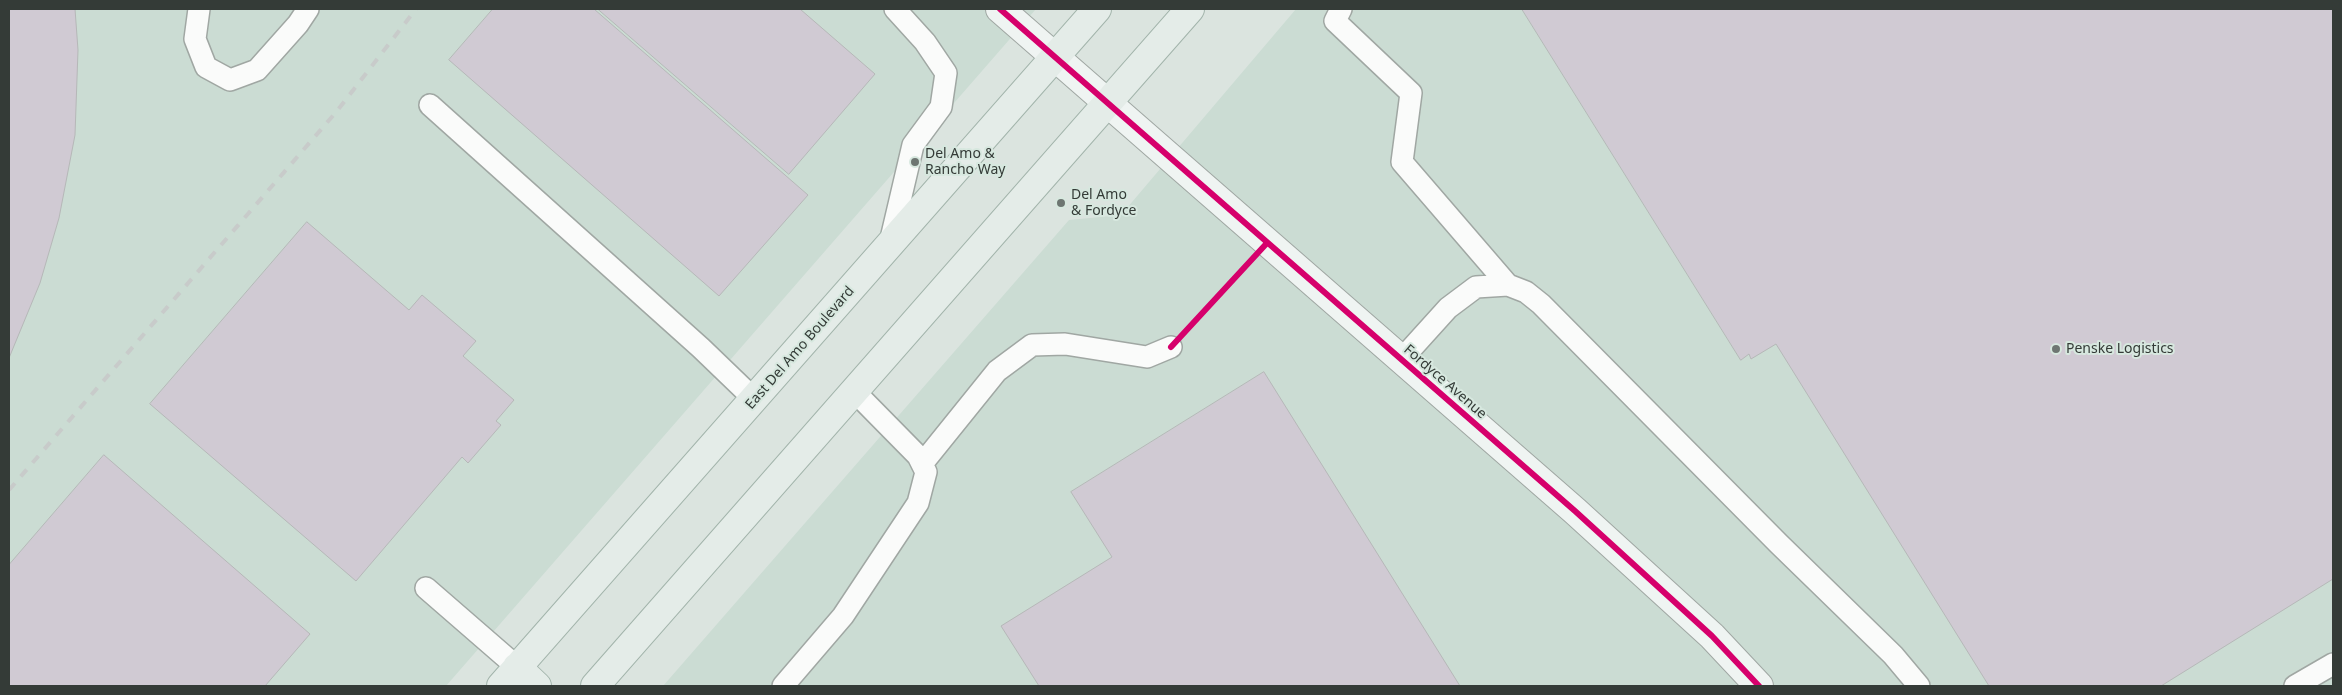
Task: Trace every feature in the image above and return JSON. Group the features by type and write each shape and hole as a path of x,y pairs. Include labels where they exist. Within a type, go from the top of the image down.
{"main road":[{"name":"East Del Amo Boulevard","path":"509,677 755,400 1097,9"},
{"path":"599,684 1190,9"},
{"path":"509,677 537,686"}],"street":[{"name":"Fordyce Avenue","path":"1000,9 1582,518 1712,636 1759,686"}],"lane":[{"path":"199,9 195,39 206,67 230,80 257,70 298,24 308,9"},
{"path":"889,246 913,144 941,107 946,73 925,42 895,9"},
{"path":"1341,9 1335,21 1411,93 1402,162 1508,284 1526,292 1541,304 1779,544 1893,655 1919,686"},
{"path":"430,105 701,348 755,400"},
{"path":"1401,360 1448,308 1476,287 1508,284"},
{"path":"922,464 997,371 1032,344 1065,344 1147,357 1171,347"},
{"path":"783,686 843,616 918,504 926,472 918,456 854,391"},
{"path":"426,588 509,677"},
{"path":"2295,686 2333,664"}],"shaded area":[{"path":"9,9 1036,9 446,686 9,686"},
{"path":"1296,9 2333,9 2333,686 663,686 1069,220 1121,215"}],"building":[{"path":"9,9 75,9 78,50 75,135 59,218 40,283 9,358"},
{"path":"493,9 594,9 808,195 719,296 449,60"},
{"path":"598,9 800,9 875,74 789,174"},
{"name":"Penske Logistics","path":"1522,9 2333,9 2333,579 2161,686 1989,686 1776,344 1751,359 1749,354 1741,360"},
{"path":"307,222 409,310 422,295 476,341 463,356 514,400 496,421 501,425 468,463 462,457 356,581 150,404"},
{"path":"1264,372 1460,686 1039,686 1001,626 1112,557 1071,492"},
{"path":"104,455 310,634 265,686 9,686 9,565"}],"railway":[{"path":"9,490 337,111 416,9"}],"cycle path":[{"path":"1000,9 1575,511 1712,636 1759,686"},
{"path":"1171,347 1267,243"}],"place":[{"name":"Del Amo & Rancho Way","path":"915,162"},
{"name":"Del Amo & Fordyce","path":"1061,203"},
{"name":"Penske Logistics","path":"2056,349"}]}
